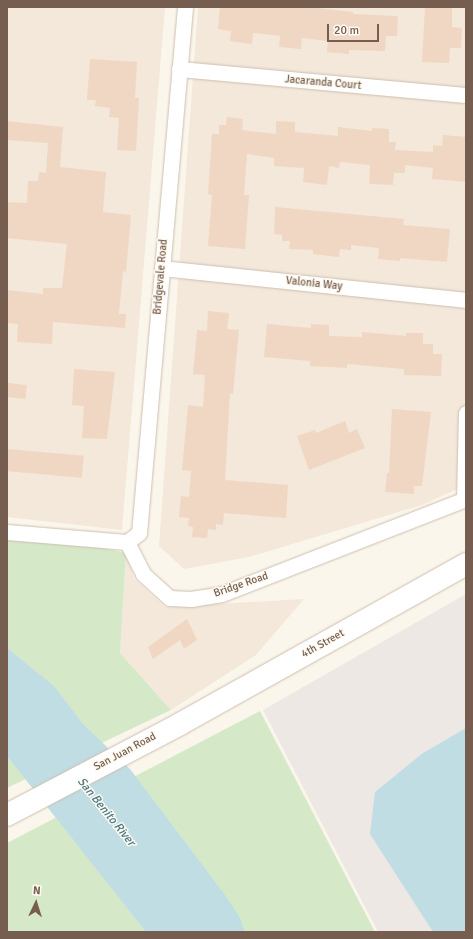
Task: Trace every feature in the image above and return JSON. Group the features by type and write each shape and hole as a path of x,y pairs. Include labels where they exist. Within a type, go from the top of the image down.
{"main road":[{"name":"4th Street","path":"180,724 466,564"},
{"name":"San Juan Road","path":"7,815 180,724"}],"street":[{"name":"Bridgevale Road","path":"128,542 139,533 185,7"},
{"name":"Jacaranda Court","path":"179,69 466,95"},
{"name":"Valonia Way","path":"162,268 466,300"},
{"path":"465,500 466,413"},
{"name":"Bridge Road","path":"128,542 143,574 170,598 191,599 222,594 465,500"},
{"path":"7,532 128,542"}],"shaded area":[{"path":"7,7 165,7 122,530 7,517"},
{"path":"198,7 466,7 466,485 422,505 249,557 184,569 159,546"},
{"path":"126,553 134,579 165,607 304,599 256,655 171,710 120,653"},
{"path":"466,594 466,932 378,932 263,710"}],"green space":[{"path":"7,528 126,553 120,653 171,710 7,788"},
{"path":"260,711 375,932 7,932 7,843"}],"water":[{"name":"San Benito River","path":"7,648 54,686 83,724 130,769 225,895 239,916 245,932 146,932 7,756"},
{"path":"466,728 466,932 433,932 370,834 375,792 423,753"}],"building":[{"path":"220,7 307,7 353,12 353,14 398,16 397,36 386,36 385,51 349,50 349,54 327,52 328,41 302,38 301,49 279,47 280,36 253,33 252,44 230,41 231,31 218,29"},
{"path":"425,7 452,7 452,27 462,28 461,48 450,48 449,63 422,62"},
{"path":"90,59 137,62 135,98 139,98 136,151 117,150 119,118 109,117 110,108 95,106 96,100 87,100"},
{"path":"227,117 243,119 242,130 276,134 276,121 295,122 295,132 338,136 338,127 372,131 372,128 389,129 389,142 396,142 395,150 433,152 433,145 442,146 443,135 466,137 466,182 432,179 433,168 405,165 405,173 394,173 393,185 369,184 370,165 340,162 339,168 329,166 327,185 303,182 304,168 274,166 274,158 247,154 244,195 249,195 245,249 208,246 212,195 208,194 212,134 219,134 219,125 226,125"},
{"path":"7,121 63,127 60,167 106,172 103,212 131,215 126,272 123,271 119,314 126,314 125,328 53,322 52,344 17,342 18,324 7,323 7,290 43,294 43,288 62,288 67,244 7,238 7,202 27,203 28,181 38,181 39,172 46,173 48,143 7,140"},
{"path":"275,207 404,219 403,225 450,229 447,262 400,258 400,261 378,259 379,248 351,245 351,250 340,249 339,257 313,254 313,250 289,249 290,241 282,241 282,235 274,234"},
{"path":"208,311 229,313 227,329 239,330 233,394 230,393 225,480 288,485 286,518 224,513 223,525 216,524 216,530 208,529 207,538 192,537 193,527 188,526 189,518 179,517 181,496 189,497 191,471 182,470 188,405 203,407 205,375 193,374 197,330 207,331"},
{"path":"267,324 311,328 311,324 329,325 329,336 362,337 362,332 406,336 406,333 423,333 423,344 433,344 433,354 442,354 441,376 404,375 404,369 347,364 347,368 310,366 310,361 264,357"},
{"path":"74,369 115,372 107,439 82,438 84,406 72,405"},
{"path":"7,383 27,385 25,399 7,397"},
{"path":"392,409 431,412 422,486 414,486 414,494 385,492 387,473 389,473"},
{"path":"345,421 349,433 357,429 365,448 309,470 297,436 315,430 316,433"},
{"path":"7,449 84,456 82,478 7,471"},
{"path":"187,619 197,640 184,649 180,640 153,659 148,647"}]}
